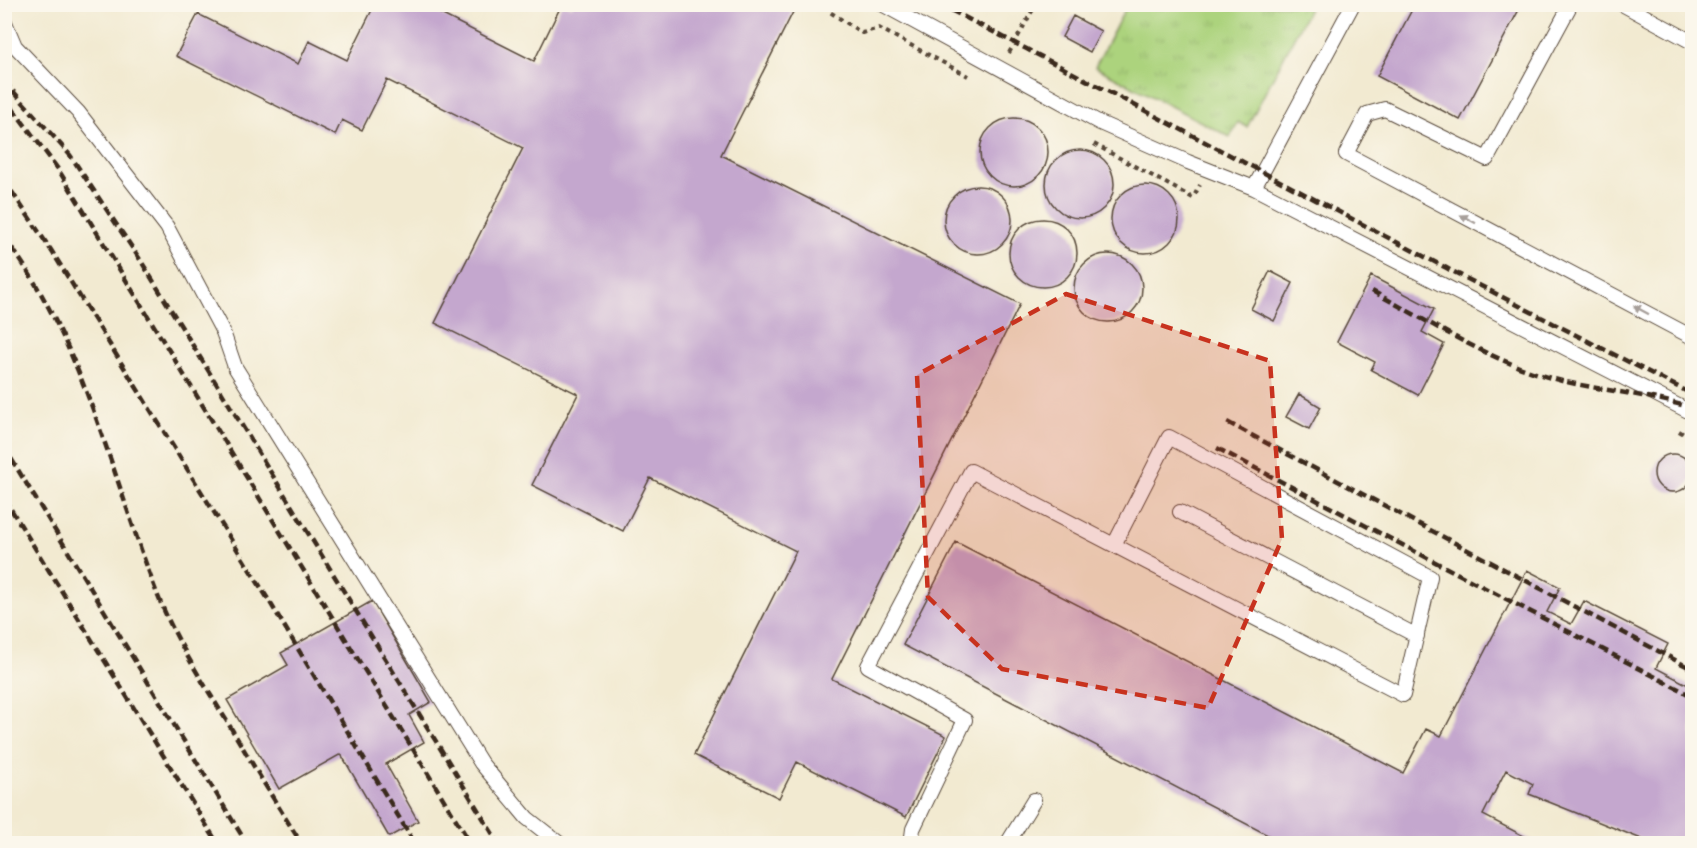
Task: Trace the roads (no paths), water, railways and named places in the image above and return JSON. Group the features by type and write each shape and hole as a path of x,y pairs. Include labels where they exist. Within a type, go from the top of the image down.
{"lane":[{"path":"882,4 1100,123 1254,188 1692,413"},
{"path":"1254,188 1353,4"},
{"path":"1571,4 1487,159 1385,109 1367,114 1346,154 1692,338"},
{"path":"1622,4 1692,42"},
{"path":"4,20 15,46 78,112 167,227 223,332 236,367 481,763 527,818 560,843"},
{"path":"911,843 913,829 965,720 868,666 971,471 1403,695 1430,577 1169,437 1114,545"},
{"path":"1180,512 1417,636"},
{"path":"1007,843 1034,800"}],"railway":[{"path":"939,4 1692,394"},
{"path":"4,81 70,155 141,261 499,844"},
{"path":"4,97 58,169 471,844"},
{"path":"4,180 51,250 268,599 415,844"},
{"path":"4,237 31,277 75,363 156,591 171,626 302,844"},
{"path":"1372,291 1465,342 1537,374 1692,408"},
{"path":"1227,422 1692,669"},
{"path":"4,447 247,844"},
{"path":"1217,448 1692,696"},
{"path":"4,498 218,844"}]}
